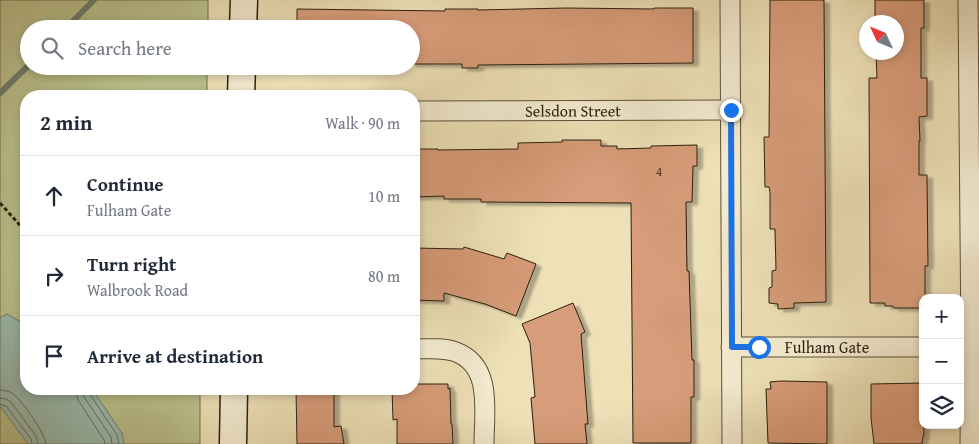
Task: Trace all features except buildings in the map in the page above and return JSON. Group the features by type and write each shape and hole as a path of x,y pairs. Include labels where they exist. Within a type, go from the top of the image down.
{"street":[{"path":"243,20 244,0"},
{"path":"730,0 732,444"},
{"path":"968,0 974,99 970,444"},
{"path":"242,75 242,90"},
{"name":"Selsdon Street","path":"420,111 731,110"},
{"name":"Fulham Gate","path":"732,347 919,347"},
{"path":"420,349 441,349 455,352 468,358 477,368 483,382 484,444"},
{"path":"233,444 234,395"}],"path":[{"path":"0,203 20,225"}],"green space":[{"path":"0,0 208,0 208,20 20,20 20,75 207,75 207,90 20,90 20,395 200,395 200,444 0,444"}],"water":[{"path":"7,314 20,322 20,395 96,395 122,433 124,444 28,444 0,406 0,318"}],"waterway":[{"path":"74,20 94,0"},
{"path":"0,93 20,74"}],"route":[{"path":"731,110 732,347 759,347"}]}
